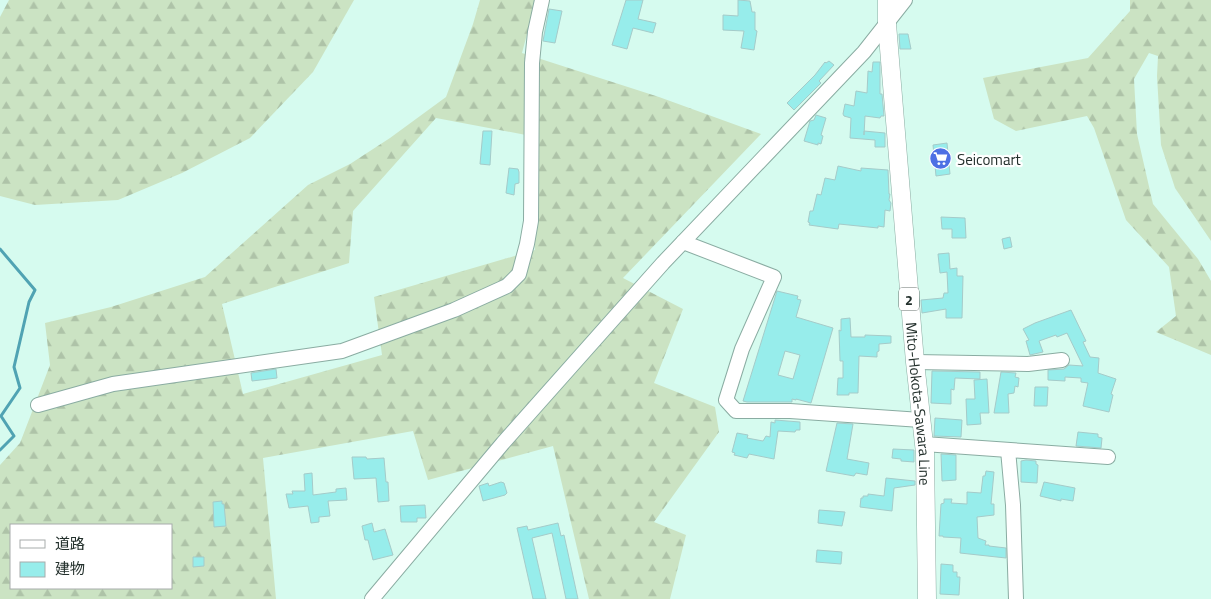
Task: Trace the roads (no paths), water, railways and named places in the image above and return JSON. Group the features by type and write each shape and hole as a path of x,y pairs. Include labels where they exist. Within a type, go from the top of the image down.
{"main road":[{"name":"Mito-Hokota-Sawara Line","path":"887,0 887,24 915,362 924,444 927,599"}],"street":[{"path":"38,405 113,384 342,351 454,310 507,286 519,274 528,244 532,63 535,32 542,0"},
{"path":"372,599 503,443 683,242 864,52 905,0"},
{"path":"683,242 774,277 742,349 726,400 736,412 790,411 921,420"},
{"path":"915,362 1028,364 1062,360"},
{"path":"924,444 1108,457"},
{"path":"1008,450 1013,505 1016,599"}],"waterway":[{"path":"0,249 35,290 29,302 14,367 20,388 1,416 14,436 0,450"}],"place":[{"name":"Seicomart","path":"941,159"}]}
